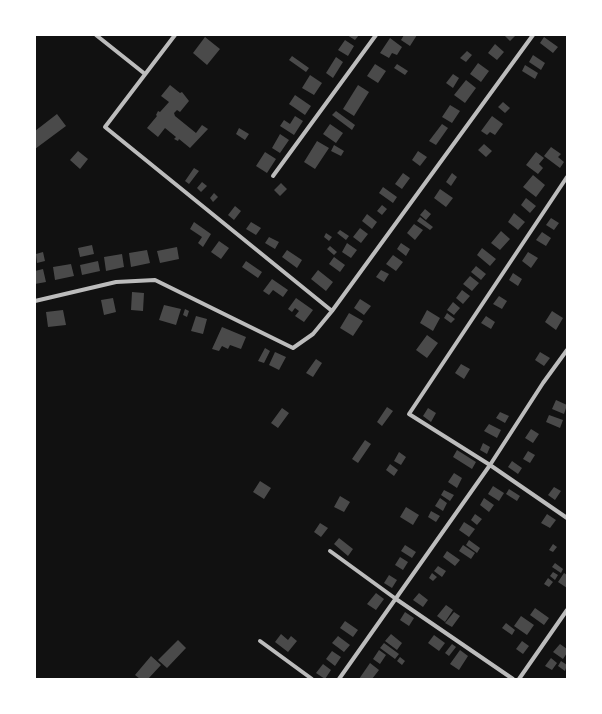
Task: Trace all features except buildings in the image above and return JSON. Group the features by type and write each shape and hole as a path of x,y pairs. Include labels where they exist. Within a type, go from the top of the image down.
{"street":[{"path":"96,35 145,74"},
{"path":"175,35 105,127 332,310"},
{"path":"273,176 376,35"},
{"path":"35,301 116,282 155,280 293,348 313,334 332,310 533,35"},
{"path":"567,177 409,414 490,465 567,518"},
{"path":"339,679 490,465 543,383 567,350"},
{"path":"330,551 396,599 513,679"},
{"path":"519,679 567,610"},
{"path":"260,642 312,679"}]}
